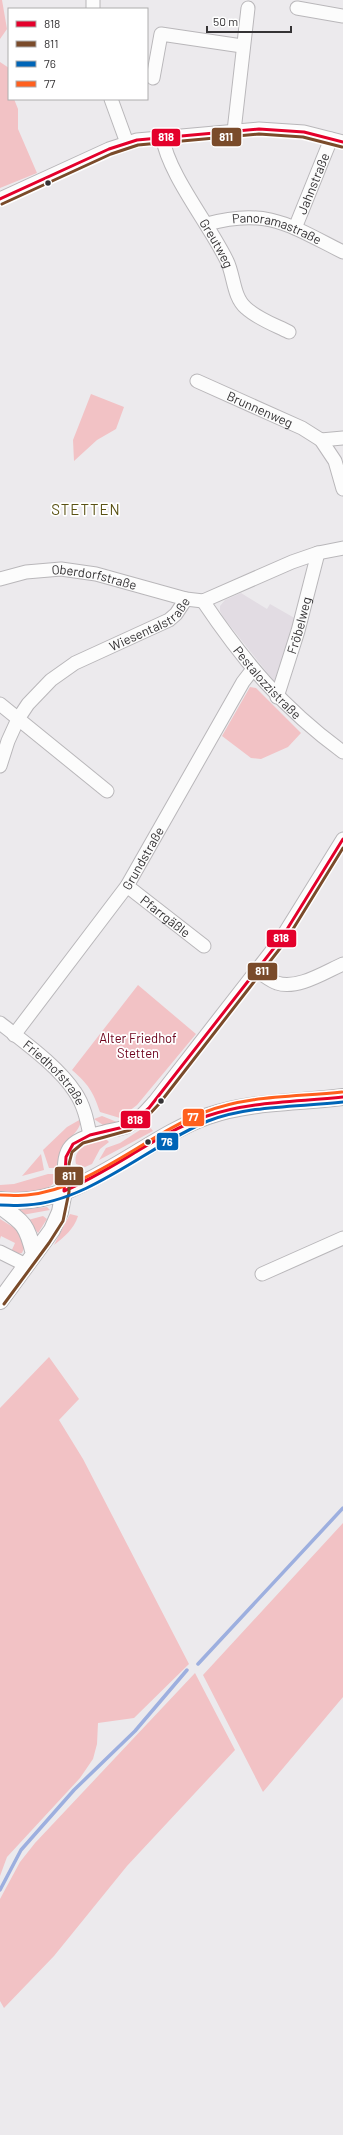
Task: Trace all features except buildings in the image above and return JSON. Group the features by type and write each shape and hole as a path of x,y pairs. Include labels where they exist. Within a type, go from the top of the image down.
{"street":[{"path":"234,132 242,46 248,8"},
{"path":"297,8 343,16"},
{"path":"153,78 161,34 242,46"},
{"path":"111,100 127,143"},
{"name":"Jahnstraße","path":"0,199 127,143 162,136 259,129 287,130 337,141 295,228"},
{"name":"Greutweg","path":"162,136 169,160 207,224 232,271 240,302 258,316 289,332"},
{"name":"Panoramastraße","path":"207,224 225,219 257,216 295,228 343,252"},
{"name":"Brunnenweg","path":"197,381 302,428 321,440 335,461 343,489"},
{"path":"321,440 343,438"},
{"name":"Wiesentalstraße","path":"0,766 8,741 18,719 38,692 63,670 169,620 176,614 186,599 203,601 285,565 318,553 343,548"},
{"name":"Fröbelweg","path":"277,697 298,631 318,553"},
{"name":"Oberdorfstraße","path":"0,579 26,572 62,569 104,576 186,599"},
{"name":"Pestalozzistraße","path":"203,601 253,669 277,697 304,722 343,752"},
{"name":"Grundstraße","path":"14,1034 127,886 243,682 253,669"},
{"path":"0,704 107,791"},
{"path":"0,1301 58,1219 64,1191 64,1163 68,1149 81,1138 127,1126 142,1115 189,1059 258,972 305,903 343,839"},
{"name":"Pfarrgäßle","path":"127,886 204,946"},
{"path":"258,972 276,983 286,985 301,981 343,964"},
{"name":"Friedhofstraße","path":"0,1023 55,1070 75,1092 87,1117 90,1135"},
{"path":"0,1200 28,1201 64,1191 95,1177 175,1130 208,1116 253,1106 343,1097"},
{"path":"0,1206 22,1222 30,1235 30,1260"},
{"path":"262,1274 343,1238"},
{"path":"0,1252 30,1260"}],"shaded area":[{"path":"241,593 267,609 270,604 298,620 277,678 274,681 223,617 220,611 220,606 225,600"}],"green space":[{"path":"0,0 2,0 7,29 0,39"},
{"path":"0,62 8,67 8,100 14,100 18,109 18,129 37,173 0,188"},
{"path":"91,394 124,407 116,429 97,440 74,461 73,440"},
{"path":"250,687 256,688 301,733 288,747 261,759 251,758 222,736"},
{"name":"Alter Friedhof Stetten","path":"138,985 196,1034 137,1105 120,1118 100,1112 89,1088 72,1070"},
{"path":"102,1116 117,1122 103,1125 94,1119"},
{"path":"81,1119 77,1130 61,1150 58,1168 49,1168 43,1150 67,1127"},
{"path":"146,1126 149,1126 153,1131 99,1160 106,1148 120,1143"},
{"path":"106,1139 109,1142 100,1149 92,1164 85,1167 76,1164 77,1153 80,1149"},
{"path":"41,1154 44,1170 22,1176"},
{"path":"48,1174 58,1174 50,1187 42,1190 24,1193 0,1191 0,1185 14,1184"},
{"path":"47,1207 50,1210 22,1215 18,1210"},
{"path":"70,1214 78,1216 74,1225 54,1245"},
{"path":"43,1216 47,1219 38,1233 28,1220"},
{"path":"0,1219 21,1232 25,1246 22,1253 17,1254 11,1252 15,1243 1,1236 0,1239"},
{"path":"49,1357 79,1399 59,1420 83,1459 189,1664 134,1718 98,1723 97,1744 93,1759 80,1778 7,1857 0,1876 0,1408"},
{"path":"343,1523 343,1697 263,1792 203,1675"},
{"path":"195,1673 235,1750 127,1866 54,1956 4,2008 0,2001 0,1899 20,1862 35,1843"}],"waterway":[{"path":"198,1664 343,1508"},
{"path":"0,1890 21,1850 74,1790 135,1731 187,1670"}],"transit line":[{"name":"818","path":"0,199 109,149 137,140 259,129 304,132 343,142"},
{"name":"811","path":"2,204 111,154 138,145 259,134 303,137 342,147"},
{"name":"818","path":"64,1191 66,1157 73,1144 90,1135 128,1126 149,1108 281,939 343,839"},
{"name":"811","path":"4,1304 49,1243 63,1221 69,1192 69,1164 72,1152 83,1143 130,1130 145,1119 159,1104 285,942 343,848"},
{"name":"77","path":"0,1195 27,1195 51,1191 74,1183 118,1160 183,1122 221,1106 255,1100 342,1092"},
{"name":"818","path":"64,1191 100,1173 170,1132 207,1116 240,1107 343,1097"},
{"name":"76","path":"0,1205 24,1205 50,1201 73,1194 96,1183 186,1131 208,1121 224,1116 258,1109 343,1102"}],"district":[{"name":"STETTEN","path":"86,510"}]}
